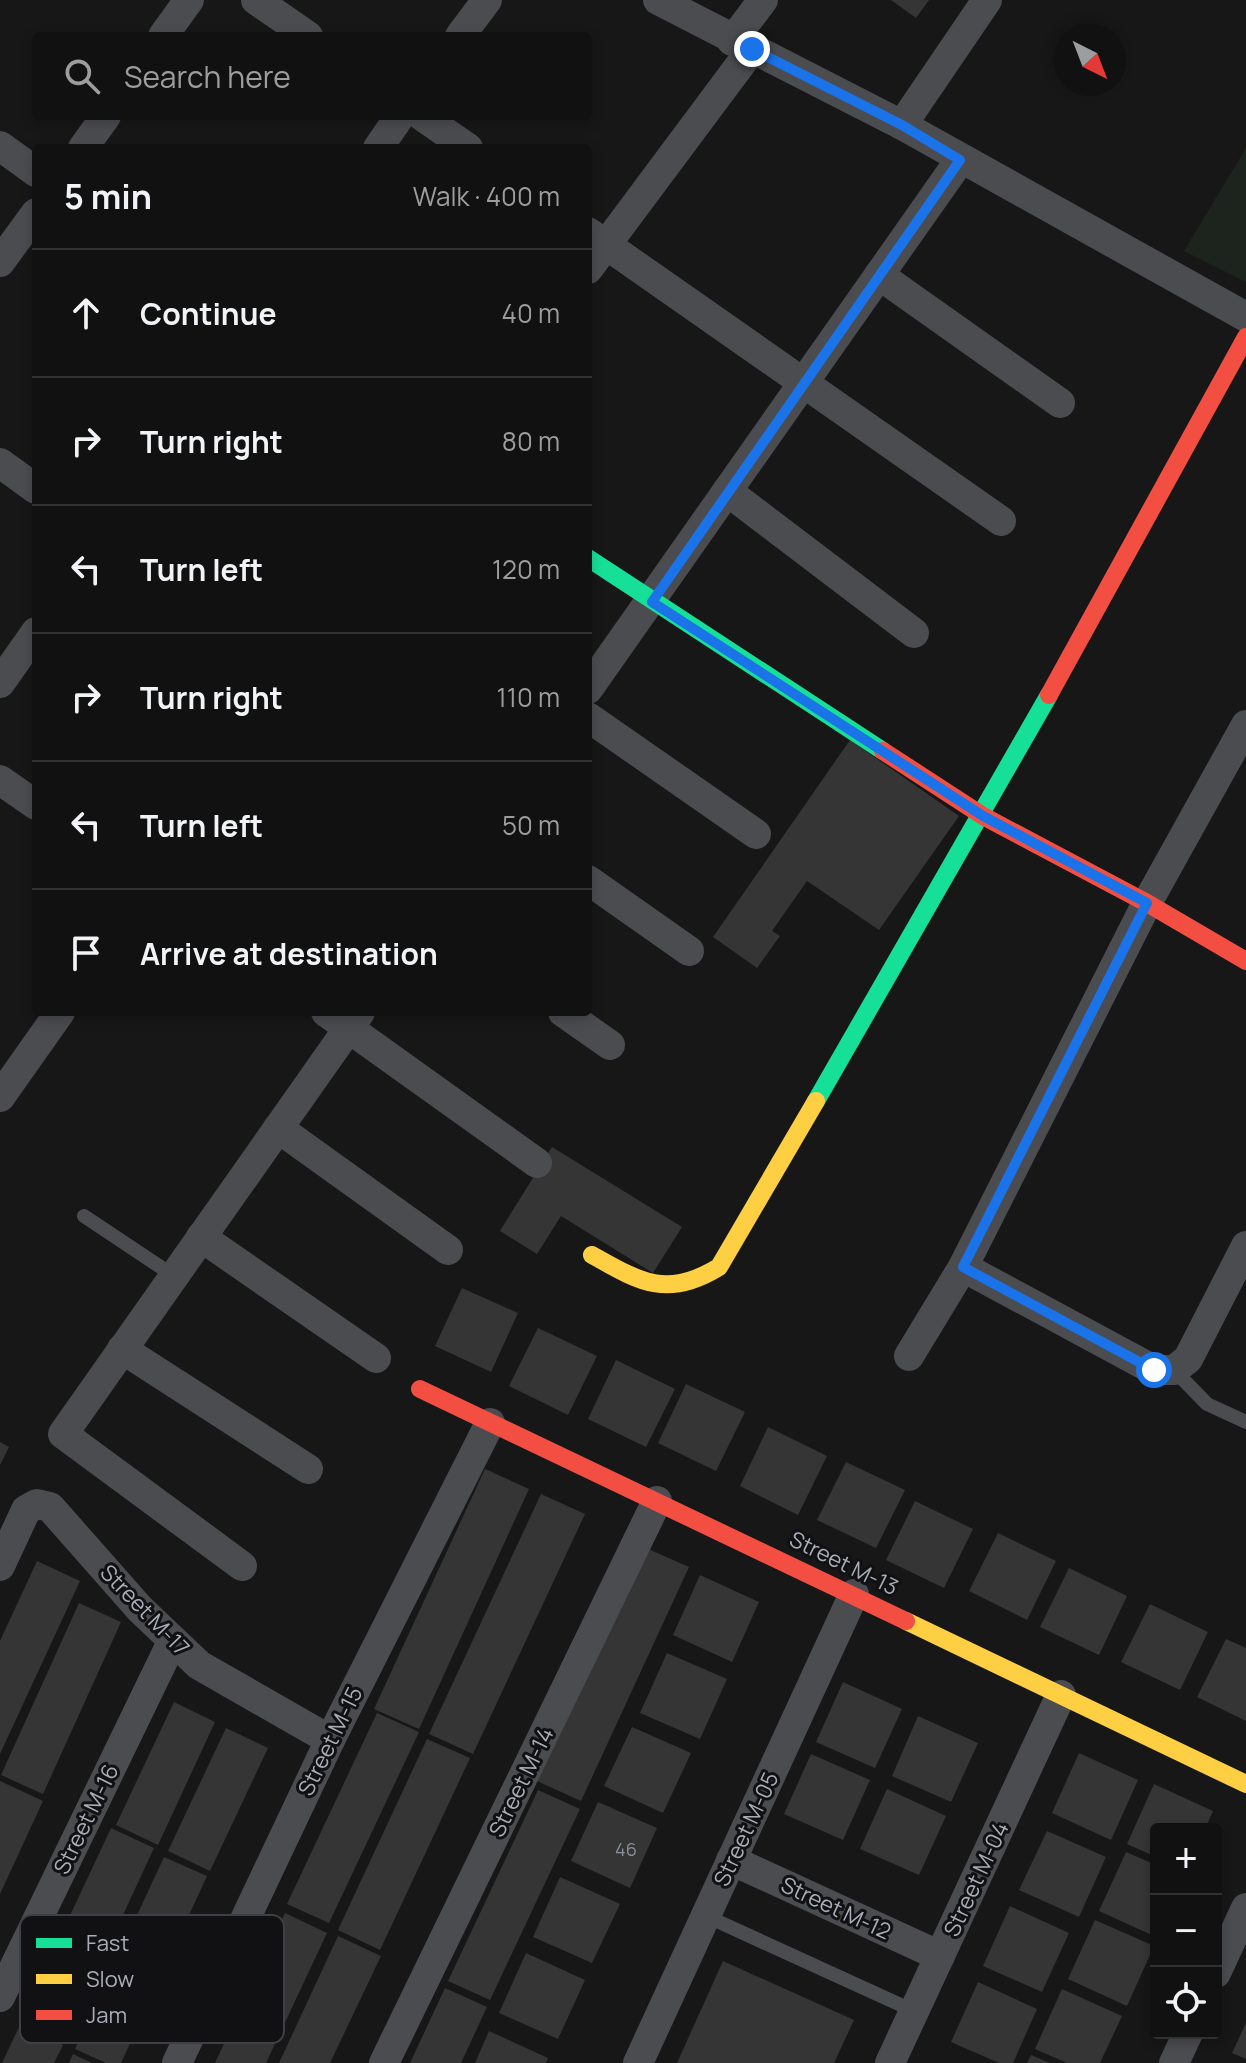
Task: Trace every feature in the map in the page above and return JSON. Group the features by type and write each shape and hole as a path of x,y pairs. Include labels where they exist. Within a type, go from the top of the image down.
{"street":[{"path":"166,32 189,0"},
{"path":"256,0 302,32"},
{"path":"463,32 487,0"},
{"path":"658,0 902,125 1246,317"},
{"path":"763,0 742,45 597,238 1001,521"},
{"path":"902,125 987,0"},
{"path":"86,144 103,120"},
{"path":"381,144 397,120"},
{"path":"428,120 462,144"},
{"path":"0,146 32,169"},
{"path":"592,684 960,160"},
{"path":"0,262 32,218"},
{"path":"879,275 1060,403"},
{"path":"592,1255 648,1286 701,1281 719,1267 983,816 1246,337"},
{"path":"0,463 32,486"},
{"path":"727,491 914,633"},
{"path":"592,561 983,816 1147,903 1246,961"},
{"path":"0,683 32,638"},
{"path":"592,720 756,834"},
{"path":"909,1356 963,1267 1147,903 1246,725"},
{"path":"0,780 32,802"},
{"path":"592,883 689,951"},
{"path":"0,1097 57,1016"},
{"path":"569,1016 610,1045"},
{"path":"242,1566 63,1434 278,1128 345,1017 537,1163"},
{"path":"278,1128 448,1250"},
{"path":"201,1237 376,1358"},
{"path":"963,1267 1154,1370 1174,1370 1188,1359 1246,1246"},
{"path":"122,1349 308,1469"},
{"name":"Street M-13","path":"420,1389 1246,1784"},
{"name":"Street M-15","path":"247,1915 330,1740 490,1423"},
{"name":"Street M-14","path":"384,2063 657,1501"},
{"name":"Street M-17","path":"0,1566 26,1510 37,1504 50,1507 172,1642 199,1665 330,1740"},
{"name":"Street M-05","path":"638,2063 854,1594"},
{"name":"Street M-16","path":"40,1915 172,1642"},
{"name":"Street M-04","path":"890,2063 1061,1695"},
{"name":"Street M-12","path":"731,1860 940,1956"},
{"path":"1219,1967 1246,1908"},
{"name":"Street M-16","path":"0,1997 20,1956"},
{"path":"1174,2063 1185,2039"},
{"name":"Street M-15","path":"177,2063 186,2043"}],"lane":[{"path":"84,1216 174,1276"},
{"path":"1174,1370 1207,1404 1246,1422"},
{"path":"706,1916 914,2011"}],"shaded area":[{"path":"1246,148 1246,282 1184,251"}],"building":[{"path":"891,0 929,0 916,18"},
{"path":"850,740 959,816 879,930 807,881 772,931 780,936 757,968 713,937"},
{"path":"552,1147 682,1227 653,1273 561,1216 537,1254 500,1231"},
{"path":"462,1288 518,1313 491,1372 435,1346"},
{"path":"538,1328 597,1356 568,1415 509,1386"},
{"path":"616,1360 675,1389 646,1447 588,1419"},
{"path":"686,1384 745,1412 716,1471 658,1443"},
{"path":"768,1427 827,1456 798,1515 740,1486"},
{"path":"0,1442 9,1447 0,1465"},
{"path":"846,1462 905,1490 876,1548 817,1520"},
{"path":"485,1469 529,1489 419,1729 374,1709"},
{"path":"541,1494 585,1514 473,1754 429,1734"},
{"path":"915,1501 973,1529 944,1588 886,1560"},
{"path":"998,1533 1056,1561 1027,1620 969,1591"},
{"path":"646,1548 689,1567 581,1801 537,1781"},
{"path":"37,1561 80,1581 0,1754 0,1641"},
{"path":"1069,1568 1127,1596 1099,1655 1040,1627"},
{"path":"700,1575 759,1602 732,1662 673,1635"},
{"path":"79,1603 121,1622 43,1794 1,1775"},
{"path":"1150,1604 1208,1632 1180,1690 1121,1662"},
{"path":"1226,1639 1246,1648 1246,1721 1197,1697"},
{"path":"667,1653 727,1679 700,1739 640,1713"},
{"path":"843,1682 902,1709 875,1768 816,1742"},
{"path":"174,1702 215,1722 158,1845 116,1825"},
{"path":"377,1713 419,1732 329,1923 287,1904"},
{"path":"918,1716 978,1743 951,1802 892,1776"},
{"path":"632,1727 691,1753 663,1813 604,1786"},
{"path":"226,1728 268,1748 210,1871 168,1851"},
{"path":"427,1739 470,1758 380,1950 338,1930"},
{"path":"1079,1753 1138,1780 1111,1840 1052,1813"},
{"path":"811,1754 870,1780 843,1840 784,1814"},
{"path":"0,1781 43,1801 0,1894"},
{"path":"1154,1784 1213,1811 1208,1823 1150,1823 1150,1854 1127,1844"},
{"path":"887,1789 946,1816 919,1875 860,1849"},
{"path":"538,1790 580,1809 490,2000 448,1981"},
{"path":"598,1802 657,1828 630,1888 571,1861"},
{"path":"111,1828 154,1848 123,1915 70,1915"},
{"path":"1047,1831 1106,1857 1079,1917 1019,1890"},
{"path":"1126,1852 1150,1862 1150,1934 1099,1911"},
{"path":"164,1857 207,1876 189,1915 137,1915"},
{"path":"560,1877 620,1904 592,1963 533,1937"},
{"path":"1010,1906 1069,1933 1042,1992 983,1966"},
{"path":"284,1915 327,1933 284,2025"},
{"path":"1095,1920 1150,1944 1150,1955 1127,2006 1068,1979"},
{"path":"338,1936 381,1956 330,2063 279,2063"},
{"path":"526,1953 585,1980 558,2039 499,2013"},
{"path":"723,1961 854,2020 834,2063 677,2063"},
{"path":"978,1982 1037,2009 1013,2063 999,2063 951,2042"},
{"path":"445,1988 487,2007 461,2063 410,2063"},
{"path":"1062,1989 1122,2016 1100,2063 1067,2063 1035,2049"},
{"path":"1246,2023 1246,2059 1232,2053"},
{"path":"20,2025 20,2043 63,2045 54,2063 2,2063"},
{"path":"489,2031 548,2058 546,2063 475,2063"},
{"path":"78,2043 130,2043 121,2063 106,2063 75,2049"},
{"path":"224,2043 275,2043 266,2063 215,2063"},
{"path":"73,2054 92,2063 69,2063"},
{"path":"1031,2055 1050,2063 1027,2063"}],"traffic: fast":[{"path":"592,561 883,751"},
{"path":"816,1101 1049,695"}],"traffic: slow":[{"path":"592,1255 625,1273 654,1283 684,1282 719,1267 816,1101"},
{"path":"906,1621 1246,1784"}],"traffic: jam":[{"path":"1049,695 1246,337"},
{"path":"883,751 983,816 1147,903 1246,961"},
{"path":"420,1389 906,1621"}],"route":[{"path":"752,49 902,125 960,160 652,602 983,816 1147,903 963,1267 1154,1370"}]}
